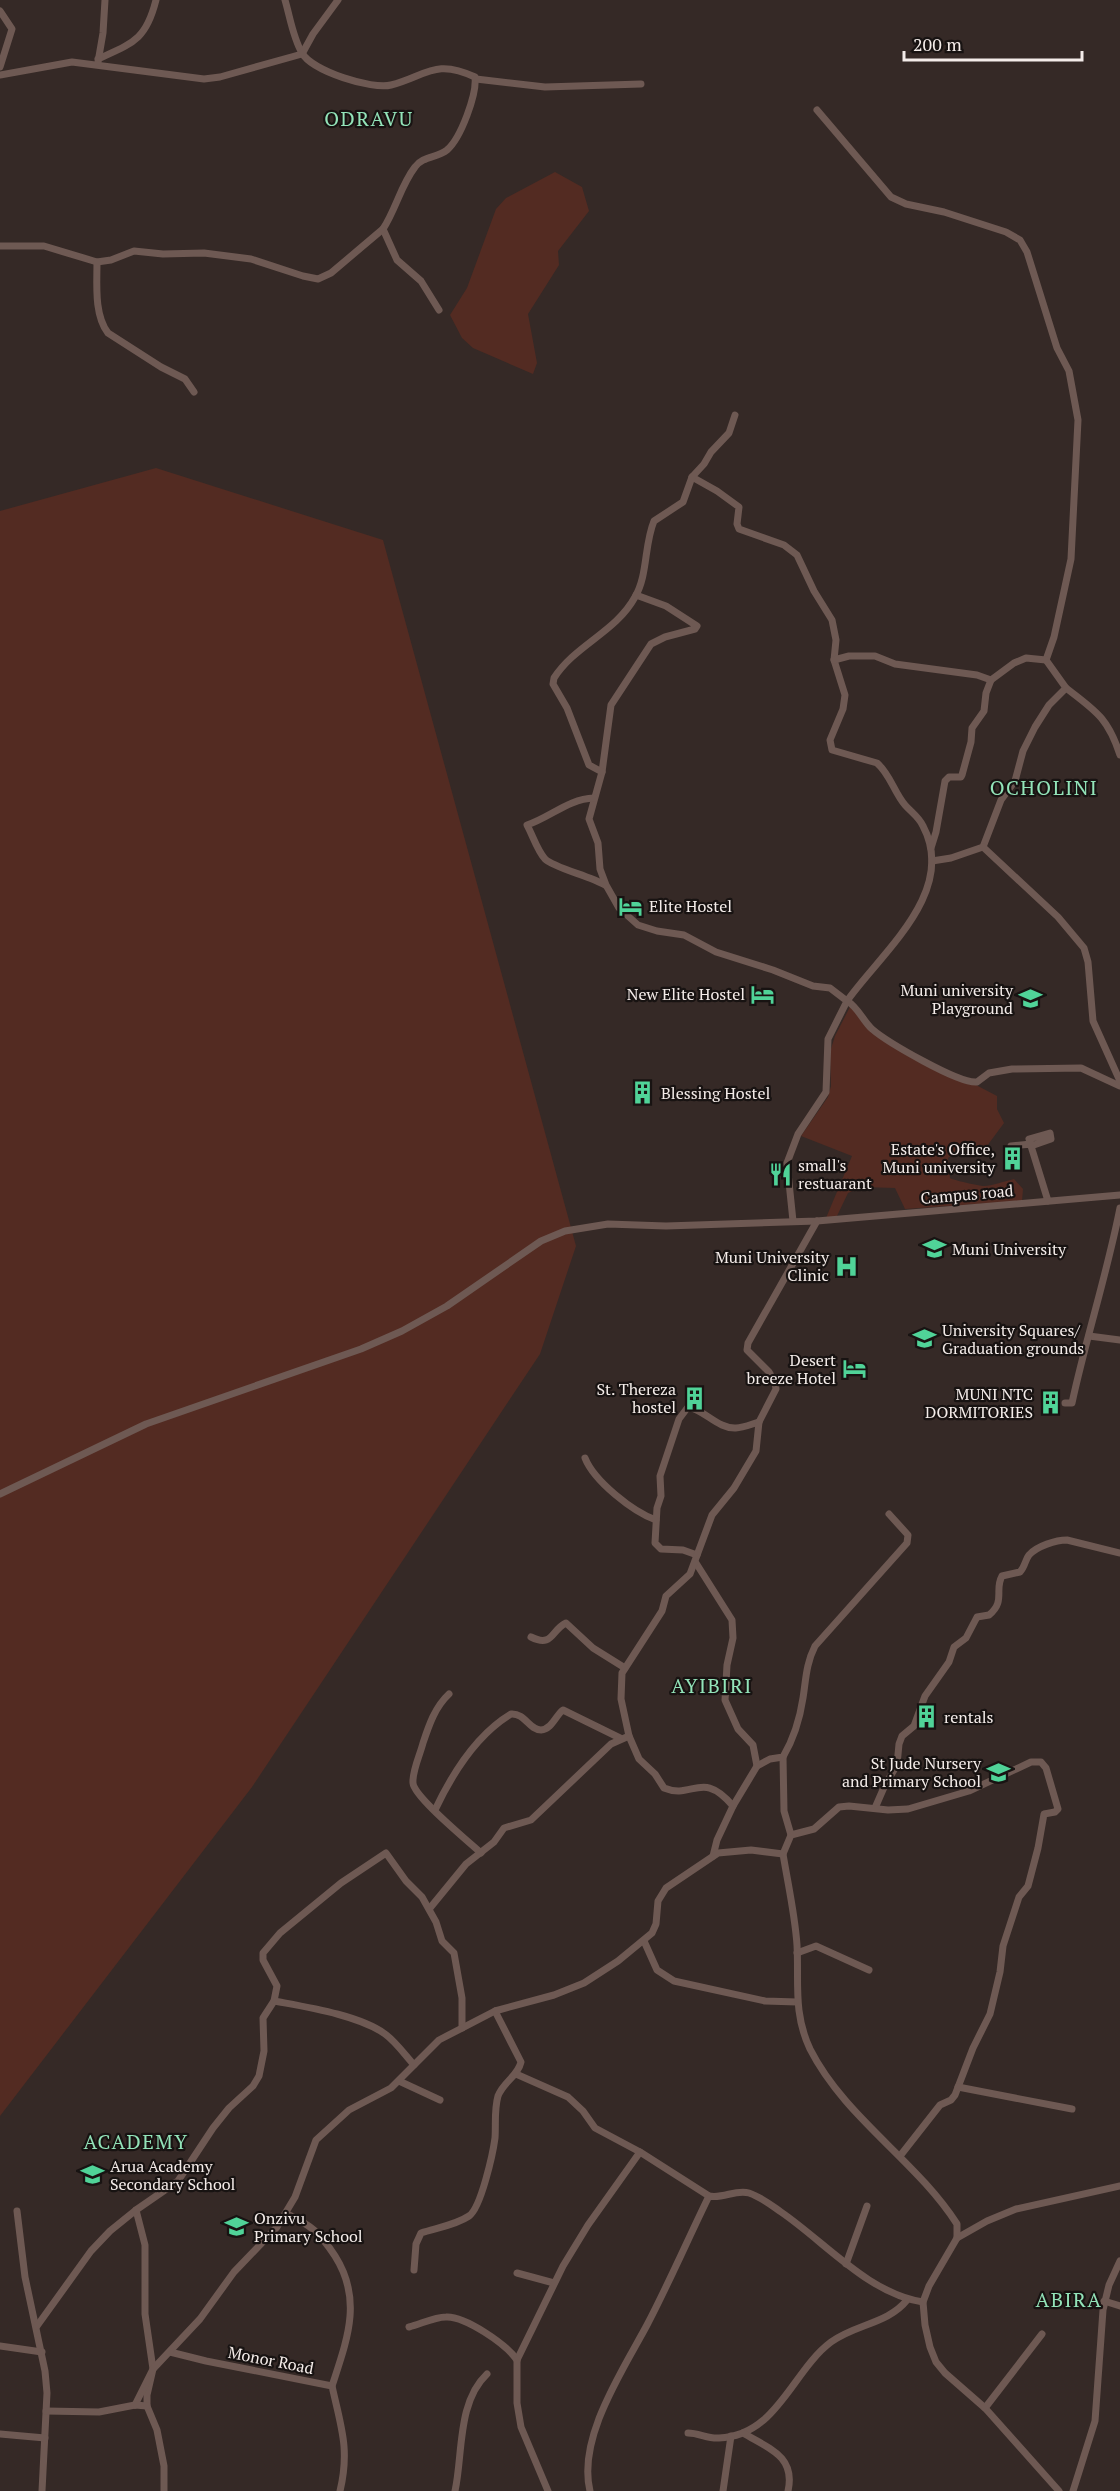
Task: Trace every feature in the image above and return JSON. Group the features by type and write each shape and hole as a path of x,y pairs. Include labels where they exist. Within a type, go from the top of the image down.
{"street":[{"path":"98,61 105,0"},
{"path":"98,61 136,41 144,31 156,0"},
{"path":"285,0 302,54 325,70 359,82 390,86 437,68 471,75 476,79 545,87 641,84"},
{"path":"0,75 63,62 98,61 204,79 220,77 302,54 313,34 338,0"},
{"path":"0,11 12,29 0,67"},
{"path":"0,246 44,246 97,262 111,260 134,251 163,254 204,253 252,259 318,279 331,273 383,229 414,167 424,159 445,151 452,144 467,115 476,79"},
{"path":"817,110 891,197 906,204 944,212 1006,232 1020,240 1027,252 1057,348 1068,370 1078,420 1071,559 1047,660"},
{"path":"383,229 398,260 421,281 439,310"},
{"path":"97,262 97,290 104,327 108,333 138,354 185,379 194,392"},
{"path":"602,772 589,765 567,708 553,684 554,678 580,649 611,626 636,595 654,521 683,502 692,477 729,433 735,415"},
{"path":"692,477 738,507 739,529 784,545 797,555 836,629 834,660 845,702 830,740 832,750 877,763 883,768 904,804 922,823 931,849 932,861 928,886 916,912 880,963 847,1001 828,1039 826,1092 798,1134 787,1163 793,1221"},
{"path":"636,595 666,606 695,624 696,628 664,637 651,644 615,698 608,719 608,739 602,772 589,819 598,843 600,869 619,908 638,925 689,937 716,952 773,970 813,986 830,988 847,1001 871,1028 884,1038 962,1080 977,1082 989,1073 1012,1069 1081,1068 1120,1086"},
{"path":"834,660 849,656 874,656 895,664 977,675 991,680"},
{"path":"931,849 945,781 949,777 962,775 971,742 972,728 984,711 986,693 991,680 1020,661 1037,658 1047,660 1066,688 1105,720 1113,734 1120,756"},
{"path":"932,861 951,858 982,847 1001,800 1015,781 1023,751 1035,727 1049,705 1066,688"},
{"path":"594,798 572,801 546,818 527,825 549,863 591,877 606,885"},
{"path":"982,847 1027,886 1058,917 1084,948 1088,962 1093,1021 1120,1081"},
{"path":"1011,1146 1030,1144 1029,1139 1050,1134 1051,1139 1031,1146 1048,1201"},
{"name":"Campus road","path":"0,1494 147,1425 361,1349 402,1331 447,1306 542,1241 565,1231 586,1226 817,1221 1120,1195"},
{"path":"1065,1403 1071,1403 1087,1335 1109,1266 1120,1208"},
{"path":"733,1806 717,1790 705,1786 675,1791 664,1788 655,1774 639,1759 629,1736 621,1699 620,1681 625,1668 662,1611 666,1596 690,1574 712,1515 734,1488 742,1471 756,1451 759,1422 776,1389 769,1372 750,1356 747,1342 817,1221"},
{"path":"1089,1336 1120,1340"},
{"path":"758,1766 753,1745 738,1729 725,1700 727,1665 734,1638 732,1620 697,1559 683,1550 661,1549 655,1543 662,1471 679,1419 686,1408 698,1410 720,1424 735,1429 759,1422"},
{"path":"585,1458 595,1473 616,1494 642,1515 656,1520"},
{"path":"889,1514 908,1534 909,1539 815,1646 808,1661 801,1711 783,1757 784,1811 791,1835 783,1854 797,1953 796,2002 806,2038 817,2060 856,2113 900,2156 956,2222 957,2238"},
{"path":"875,1808 897,1765 902,1736 914,1726 925,1696 949,1662 954,1647 966,1638 977,1617 989,1615 998,1603 1002,1576 1020,1572 1031,1553 1060,1540 1067,1539 1120,1552"},
{"path":"531,1637 546,1641 566,1623 593,1648 625,1668"},
{"path":"450,1694 442,1702 430,1722 413,1781 419,1796 481,1853"},
{"path":"435,1810 453,1774 488,1732 511,1714 519,1714 535,1728 542,1730 551,1725 563,1710 620,1738"},
{"path":"430,1908 466,1864 494,1842 504,1828 531,1820 611,1744 620,1738 629,1736"},
{"path":"713,1856 717,1839 733,1806 758,1766 770,1759 783,1757"},
{"path":"791,1835 814,1829 839,1807 898,1810 935,1802 969,1791 1036,1762 1044,1764 1051,1782 1058,1809 1055,1812 1044,1814 1028,1886 1019,1896 1003,1946 1000,1972 990,2014 953,2098 940,2105 900,2156"},
{"path":"135,2405 153,2369 200,2319 234,2272 266,2241 287,2214 316,2140 349,2110 381,2095 399,2081 439,2040 495,2011 554,1995 584,1983 618,1961 644,1941 654,1930 658,1901 666,1888 713,1856 728,1851 769,1851 783,1854"},
{"path":"37,2326 86,2258 110,2231 178,2181 213,2128 229,2108 253,2086 262,2066 263,2018 274,2001 277,1986 263,1960 263,1953 280,1933 341,1883 386,1853 430,1908 442,1941 454,1953 462,1998 462,2028"},
{"path":"644,1941 657,1971 669,1979 765,2001 796,2002"},
{"path":"797,1953 816,1946 869,1970"},
{"path":"274,2001 326,2011 374,2028 394,2042 414,2065"},
{"path":"414,2270 416,2244 421,2233 465,2218 475,2211 494,2142 498,2096 521,2064 495,2011"},
{"path":"516,2074 568,2097 583,2111 595,2128 640,2152 709,2196 719,2197 741,2192 756,2196 791,2219 860,2275 907,2300 923,2302"},
{"path":"399,2081 441,2100"},
{"path":"958,2087 1072,2109"},
{"path":"548,2491 521,2427 517,2403 517,2360 554,2283 588,2225 640,2152"},
{"path":"1059,2491 985,2408 936,2362 927,2337 923,2302 929,2286 957,2238 987,2221 1016,2209 1120,2186"},
{"path":"590,2491 589,2460 597,2418 647,2324 709,2196"},
{"path":"846,2264 867,2206"},
{"path":"136,2210 145,2245 145,2314 153,2369 147,2406 157,2430 162,2455 164,2491"},
{"path":"17,2211 25,2277 42,2352 47,2393 42,2491"},
{"path":"287,2214 314,2228 340,2264 349,2286 350,2316 347,2340 332,2386"},
{"path":"1073,2491 1096,2412 1104,2301 1120,2261"},
{"path":"517,2273 554,2283"},
{"path":"688,2433 712,2438 743,2433 761,2421 786,2397 823,2349 833,2340 892,2314 907,2300"},
{"path":"1104,2301 1120,2306"},
{"path":"410,2327 443,2317 456,2318 499,2343 517,2360"},
{"path":"985,2408 1042,2334"},
{"path":"0,2346 42,2352"},
{"name":"Monor Road","path":"170,2352 332,2386 342,2423 346,2454 340,2491"},
{"path":"455,2491 465,2421 478,2386 488,2374"},
{"path":"46,2411 99,2412 135,2405 147,2406"},
{"path":"743,2433 767,2447 787,2463 790,2479 788,2491"},
{"path":"0,2434 45,2438"},
{"path":"723,2491 731,2436"}],"shaded area":[{"path":"555,172 582,187 589,211 558,251 559,265 528,314 537,363 533,374 473,348 462,338 450,315 467,288 496,209 506,198"},
{"path":"156,468 383,540 576,1246 540,1354 252,1787 0,2116 0,511"},
{"path":"851,1005 868,1026 963,1082 976,1085 997,1096 997,1109 1004,1123 987,1146 964,1146 948,1158 950,1178 984,1186 1014,1179 1023,1189 1022,1201 905,1209 895,1188 862,1187 848,1193 836,1218 826,1218 852,1156 801,1136 828,1097 831,1086 830,1052 835,1036"}],"place":[{"name":"Elite Hostel","path":"631,906"},
{"name":"New Elite Hostel","path":"763,994"},
{"name":"Muni university Playground","path":"1031,999"},
{"name":"Blessing Hostel","path":"643,1093"},
{"name":"Estate's Office, Muni university","path":"1013,1158"},
{"name":"small's restuarant","path":"780,1174"},
{"name":"Muni University","path":"934,1249"},
{"name":"Muni University Clinic","path":"847,1266"},
{"name":"University Squares/ Graduation grounds","path":"924,1339"},
{"name":"Desert breeze Hotel","path":"854,1369"},
{"name":"St. Thereza hostel","path":"694,1398"},
{"name":"MUNI NTC DORMITORIES","path":"1051,1403"},
{"name":"rentals","path":"926,1717"},
{"name":"St Jude Nursery and Primary School","path":"999,1772"},
{"name":"Arua Academy Secondary School","path":"92,2175"},
{"name":"Onzivu Primary School","path":"236,2227"}],"district":[{"name":"ODRAVU","path":"369,119"},
{"name":"OCHOLINI","path":"1044,788"},
{"name":"AYIBIRI","path":"712,1686"},
{"name":"ACADEMY","path":"136,2142"},
{"name":"ABIRA","path":"1069,2300"}]}
